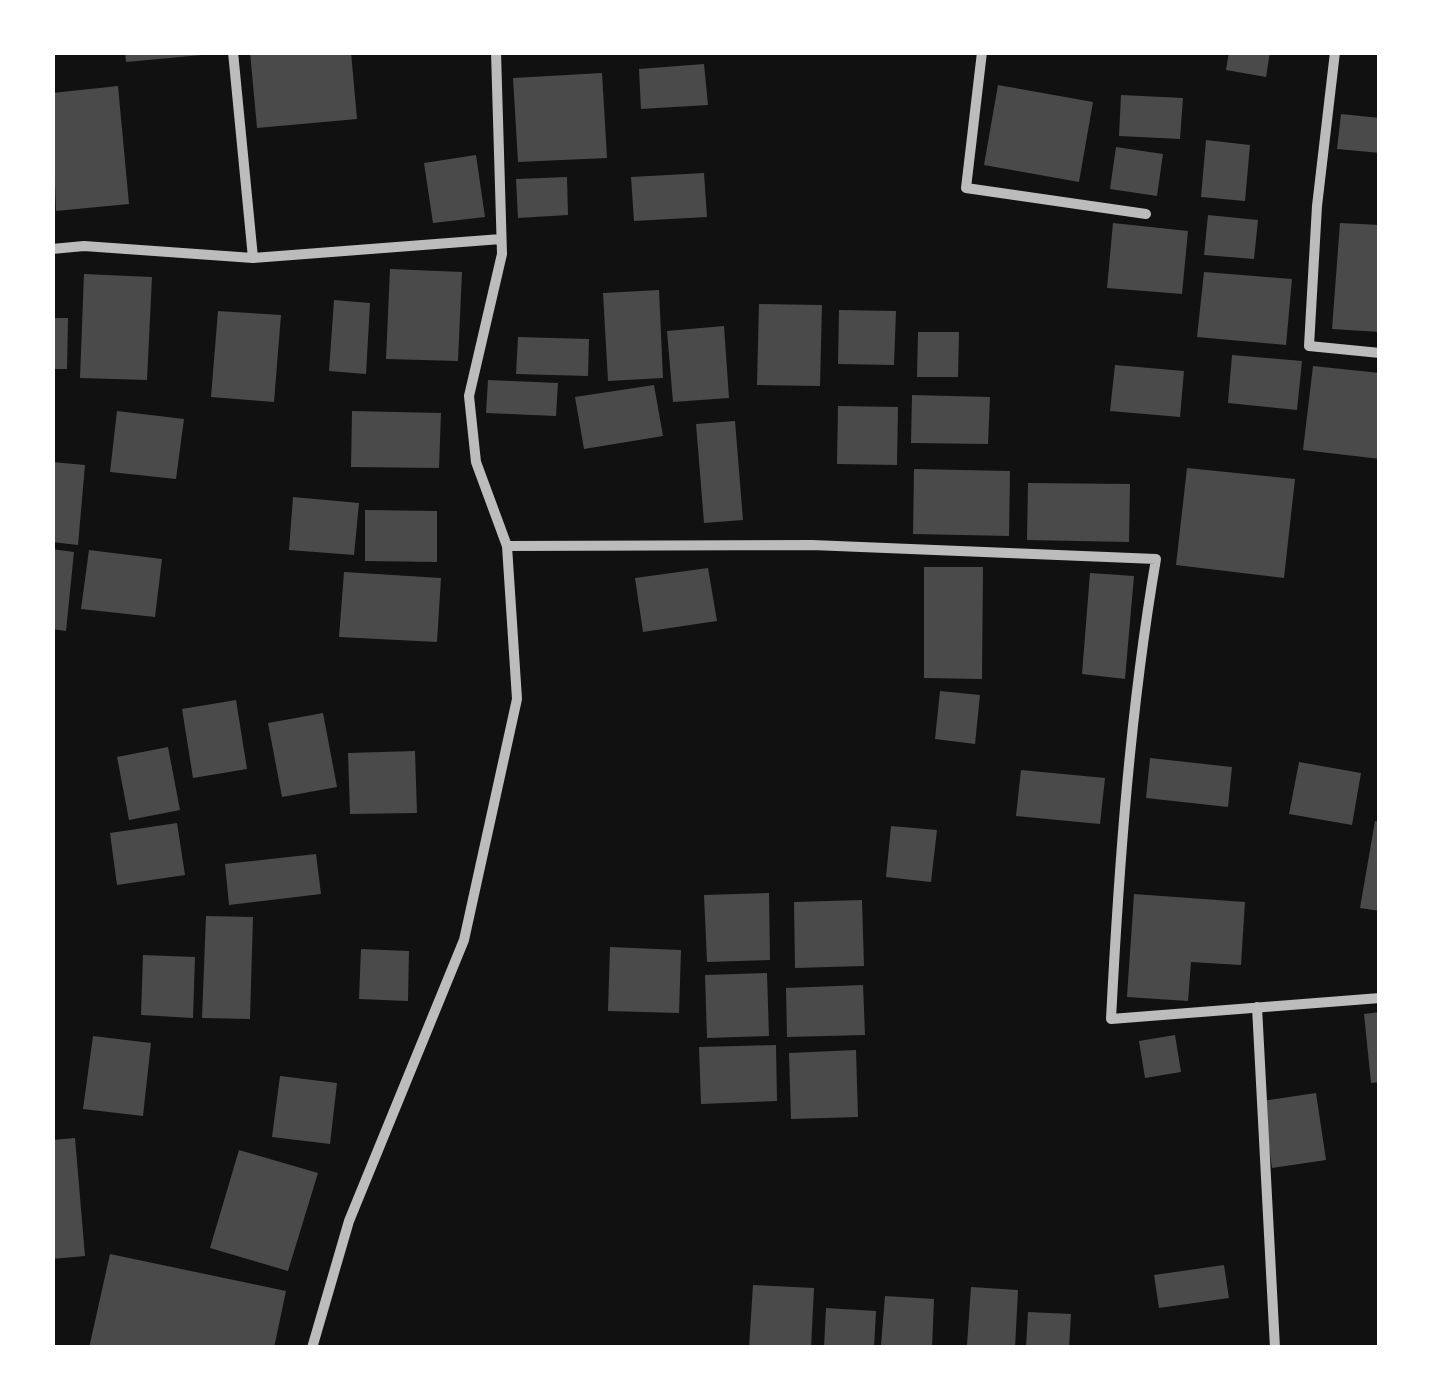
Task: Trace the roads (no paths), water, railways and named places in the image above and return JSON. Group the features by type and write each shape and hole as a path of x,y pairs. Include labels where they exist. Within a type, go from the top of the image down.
{"street":[{"path":"233,52 253,258"},
{"path":"312,1348 350,1221 464,940 517,700 507,546 476,462 469,396 502,254 496,52"},
{"path":"982,52 966,188 1146,214"},
{"path":"1335,52 1317,206 1308,346 1380,353"},
{"path":"52,249 84,246 253,258 500,239"},
{"path":"507,546 812,545 1156,559 1142,645 1120,858 1110,1019 1380,998"},
{"path":"1257,1007 1275,1348"}]}
